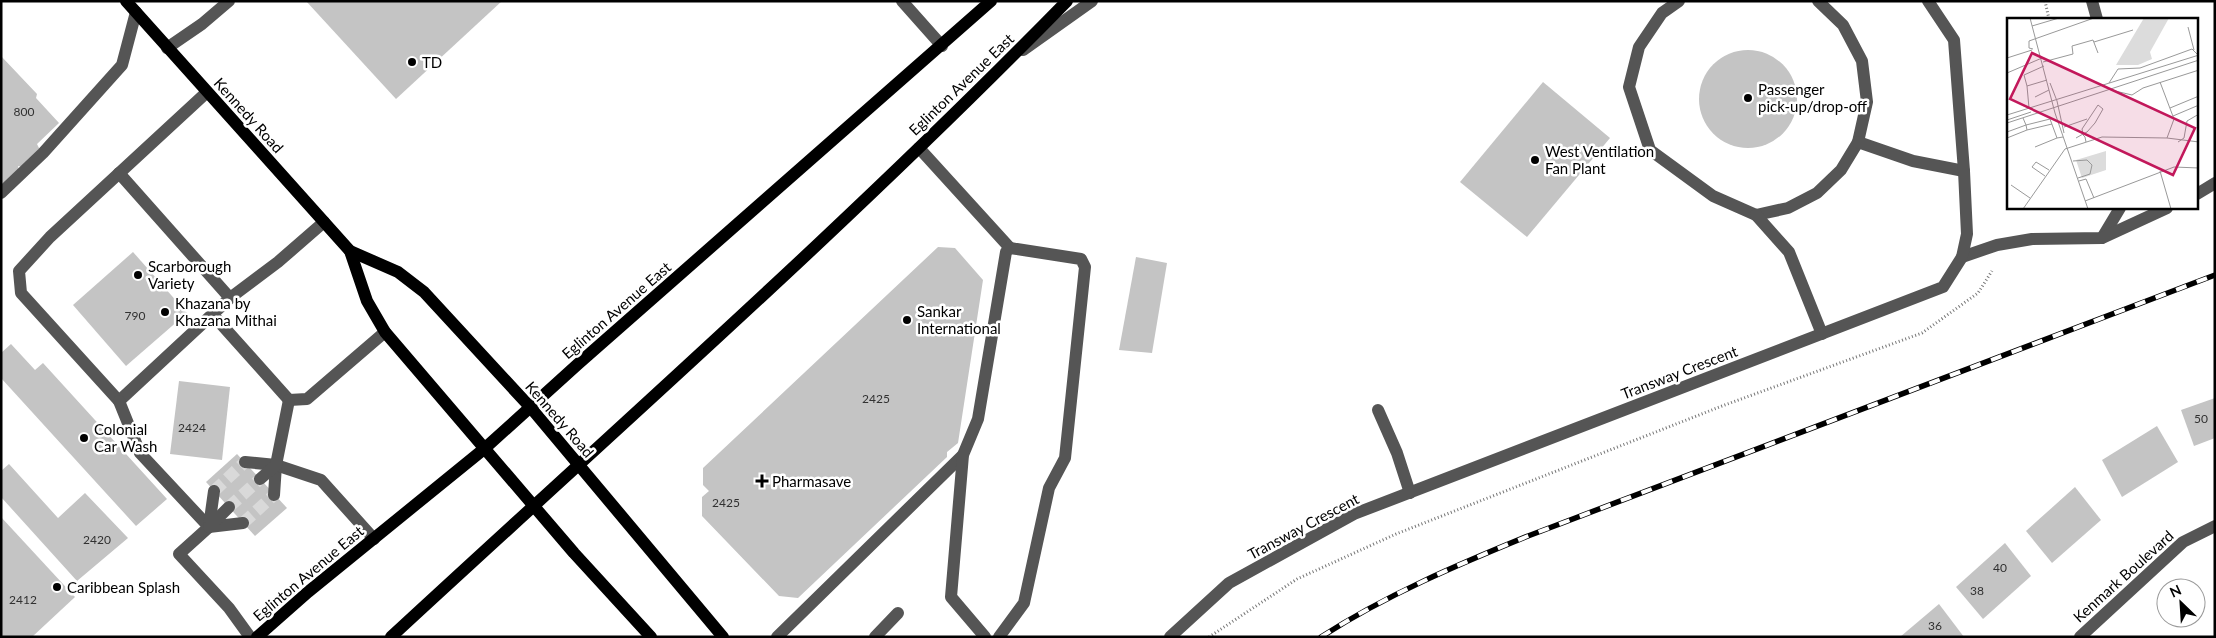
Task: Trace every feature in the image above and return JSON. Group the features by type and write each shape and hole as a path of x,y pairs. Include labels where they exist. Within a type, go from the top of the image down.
{"main road":[{"name":"Kennedy Road","path":"126,1 350,251 367,301 385,332 533,506 651,637"},
{"name":"Eglinton Avenue East","path":"257,637 308,592 484,449 585,357 942,46 991,1"},
{"name":"Eglinton Avenue East","path":"391,637 918,148 1067,1"},
{"name":"Kennedy Road","path":"350,251 398,272 424,292 531,408 723,637"}],"street":[{"path":"167,48 202,24 229,1"},
{"path":"902,1 942,46"},
{"path":"1009,60 1092,1"},
{"path":"1679,1 1662,13 1639,47 1629,86 1650,150 1713,196 1756,215 1789,252 1822,334"},
{"path":"1756,215 1788,208 1817,193 1841,170 1858,142 1867,102 1862,61 1843,25 1818,1"},
{"name":"Transway Crescent","path":"1170,637 1229,583 1354,514 1943,287 1962,257 1967,234 1964,171 1954,40 1928,1"},
{"path":"2092,1 2097,18"},
{"path":"1,193 43,153 122,65 136,12"},
{"path":"206,92 50,237 19,271 21,293 119,401 140,453 209,527"},
{"path":"1858,142 1913,161 1964,171"},
{"path":"918,148 1010,248 1081,260 1085,267 1065,458 1049,488 1024,603 998,637"},
{"path":"119,173 230,298"},
{"path":"2198,193 2215,183"},
{"path":"2102,238 2119,209"},
{"path":"1962,257 1997,245 2032,239 2102,238 2165,209"},
{"path":"119,401 230,298 278,262 324,222"},
{"path":"985,637 952,597 963,455 978,420 1006,252 1010,248"},
{"path":"213,315 289,400"},
{"path":"289,400 307,399 385,332"},
{"path":"274,495 276,464 289,400"},
{"path":"1378,410 1397,452 1410,493"},
{"path":"777,637 963,455"},
{"path":"245,462 276,464 321,480 374,539"},
{"path":"260,479 276,464"},
{"path":"209,527 214,491"},
{"path":"229,507 179,554 229,608 250,637"},
{"path":"209,527 244,523"},
{"name":"Kenmark Boulevard","path":"2080,637 2183,542 2215,526"},
{"path":"875,637 898,613"}],"path":[{"path":"2045,1 2049,18"},
{"path":"1209,637 1297,579 1396,534 1722,406 1922,333 1978,293 1994,268"}],"building":[{"path":"306,1 502,1 396,99"},
{"name":"Passenger pick-up/drop-off","path":"1748,50 1767,54 1783,64 1793,80 1797,99 1793,118 1783,134 1767,144 1748,148 1729,144 1713,134 1703,118 1699,99 1703,80 1713,64 1729,54"},
{"path":"1,56 37,94 36,98 59,123 37,144 40,150 22,167 18,166 19,170 1,186"},
{"name":"West Ventilation Fan Plant","path":"1543,82 1610,138 1527,237 1460,182"},
{"path":"938,247 955,248 983,280 958,443 947,452 947,457 798,598 779,596 702,516 702,497 709,491 703,485 703,468"},
{"path":"133,252 187,313 126,366 73,305"},
{"path":"1136,257 1167,263 1152,353 1119,350"},
{"name":"Colonial Car Wash","path":"11,344 35,370 43,363 167,499 136,526 1,378 1,353"},
{"path":"179,381 230,387 222,460 170,454"},
{"path":"2215,398 2215,438 2194,446 2181,410"},
{"path":"2157,426 2178,462 2122,497 2102,460"},
{"path":"237,454 287,508 255,536 206,482"},
{"path":"9,464 58,518 85,493 128,538 77,581 1,497 1,471"},
{"path":"2075,487 2101,520 2052,563 2026,531"},
{"path":"1,517 75,597 32,637 1,637"},
{"path":"2005,543 2031,576 1983,619 1956,587"},
{"path":"1939,604 1964,637 1900,637"}],"tunnel":[{"path":"214,491 245,462"},
{"path":"229,507 260,479"},
{"path":"243,523 274,495"}],"railway":[{"path":"1321,637 1396,594 1528,536 2215,275"}],"place":[{"name":"TD","path":"412,62"},
{"name":"Passenger pick-up/drop-off","path":"1748,98"},
{"name":"West Ventilation Fan Plant","path":"1535,160"},
{"name":"Scarborough Variety","path":"138,275"},
{"name":"Khazana by Khazana Mithai","path":"165,312"},
{"name":"Sankar International","path":"907,320"},
{"name":"Colonial Car Wash","path":"84,438"},
{"name":"Pharmasave","path":"762,481"},
{"name":"Caribbean Splash","path":"57,587"}]}
